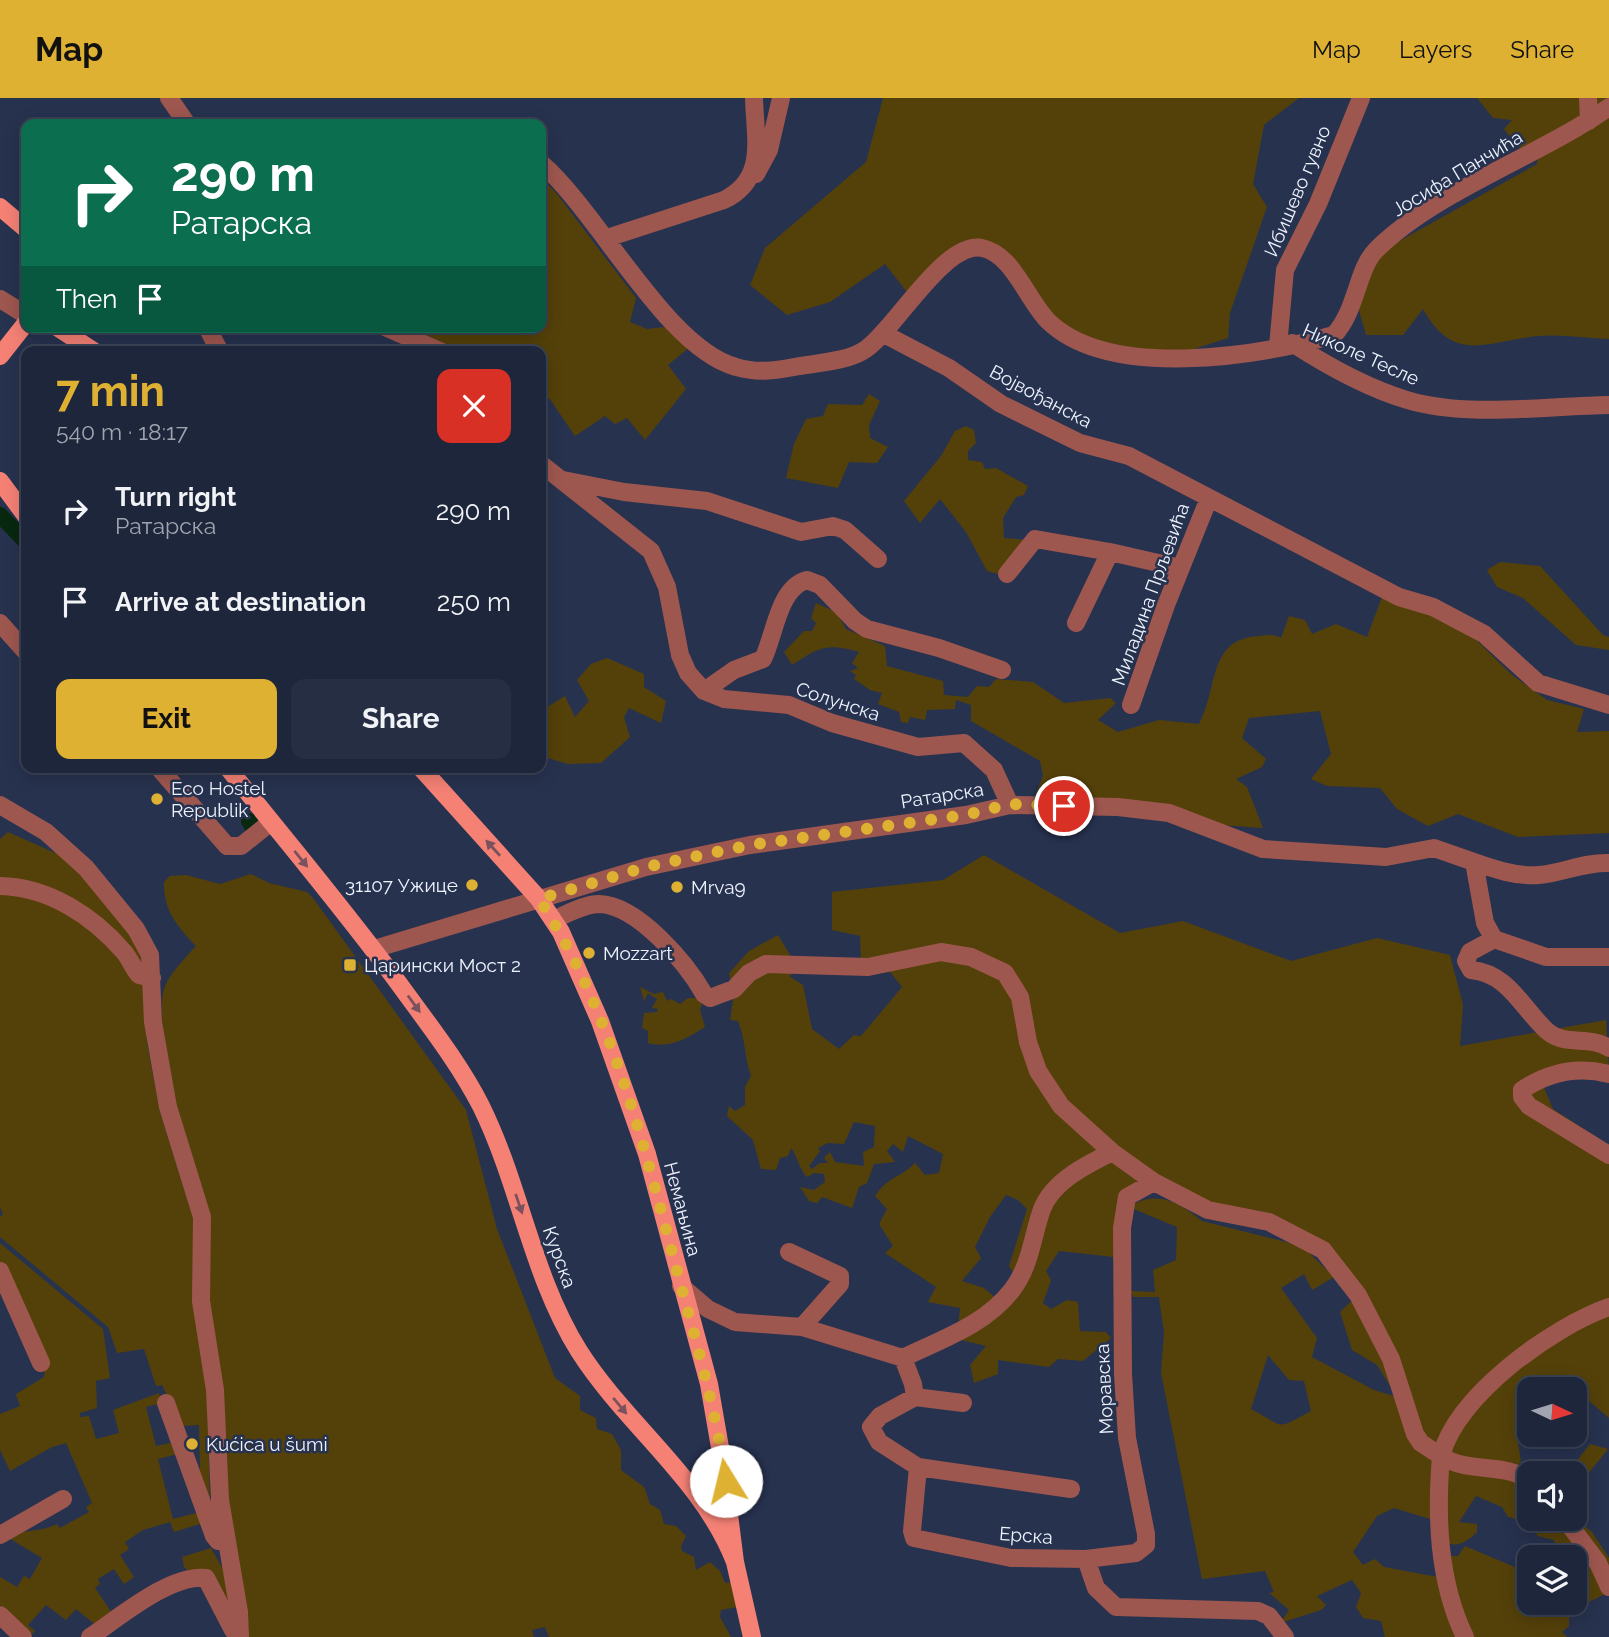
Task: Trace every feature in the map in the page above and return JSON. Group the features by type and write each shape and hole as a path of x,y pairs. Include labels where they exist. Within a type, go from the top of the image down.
{"main road":[{"path":"0,206 21,225"},
{"path":"0,356 21,329"},
{"path":"67,333 88,346"},
{"path":"0,481 21,509"},
{"name":"Курска","path":"232,773 374,949 451,1056 482,1108 544,1276 578,1349 620,1407 689,1484 716,1521 735,1562"},
{"name":"Немањина","path":"426,773 539,899 553,920 600,1021 632,1108 709,1384 726,1481 735,1562 752,1637"},
{"path":"689,1484 713,1489 726,1481"}],"street":[{"path":"751,179 755,157 754,98"},
{"path":"607,238 724,200 741,190 761,170 781,98"},
{"name":"Ибишево гувно","path":"1285,345 1285,270 1318,204 1361,98"},
{"path":"1588,98 1589,121"},
{"path":"177,100 185,119"},
{"name":"Јосифа Панчића","path":"1285,345 1334,335 1353,305 1374,251 1404,228 1439,204 1589,121 1609,107"},
{"path":"546,169 607,238 657,307 705,351 734,367 775,370 850,356 864,351 884,334"},
{"path":"630,269 635,230"},
{"name":"Николе Тесле","path":"884,334 954,255 972,248 994,252 1004,259 1031,302 1062,332 1129,357 1189,359 1285,345 1407,400 1458,408 1609,405"},
{"path":"0,299 21,312"},
{"path":"399,333 428,346"},
{"name":"Војвођанска","path":"884,334 949,368 1001,404 1080,443 1129,456 1399,597 1433,607 1459,619 1484,634 1538,683 1555,691 1609,705"},
{"path":"546,468 651,551 667,587 680,654 688,673 704,691 734,670 763,659 787,597 794,587 807,580 820,585 855,621 867,629 939,648 1002,670"},
{"path":"560,480 624,492 707,501 801,532 833,526 845,530 878,559"},
{"name":"Миладина Прљевића","path":"1131,705 1180,568 1209,498"},
{"path":"1007,574 1035,539 1180,568"},
{"path":"1076,623 1110,552"},
{"path":"0,623 21,646"},
{"name":"Солунска","path":"704,691 724,699 789,705 832,723 918,747 964,743 994,769 1010,804"},
{"path":"163,773 227,846 242,846 271,822"},
{"name":"Ратарска","path":"374,949 646,867 750,845 966,815 1010,804 1118,807 1169,813 1263,849 1387,857 1434,848 1515,874 1538,875 1592,862 1609,863"},
{"path":"0,805 46,832 95,877 146,945 152,978 153,1022 168,1107 202,1217 201,1301 215,1390 219,1492 240,1635"},
{"path":"1474,862 1485,923 1494,939 1546,957 1609,957"},
{"path":"0,886 18,887 59,899 122,949 139,975 152,978"},
{"path":"553,920 596,904 629,915 676,953 704,994 710,998 734,989 749,974 766,964 868,967 941,951 971,957 1005,974 1020,997 1028,1042 1038,1071 1061,1106 1112,1152 1154,1182 1208,1210 1269,1222 1323,1250 1359,1295 1391,1359 1415,1434 1421,1443 1464,1467 1507,1469 1517,1474"},
{"path":"1494,939 1470,952 1466,961 1471,970 1496,976 1519,998 1526,1010 1559,1040 1600,1042 1609,1048"},
{"path":"1609,1074 1584,1069 1572,1070 1537,1081 1522,1090 1522,1097 1529,1106 1609,1155"},
{"path":"681,1286 708,1309 735,1322 802,1327 903,1358 988,1316 1013,1289 1031,1256 1043,1208 1061,1183 1081,1167 1112,1152"},
{"name":"Моравска","path":"1086,1559 1136,1553 1146,1545 1127,1438 1123,1374 1122,1228 1127,1197 1154,1182"},
{"path":"789,1252 840,1276 840,1284 802,1327"},
{"path":"0,1271 41,1363"},
{"path":"1465,1637 1452,1607 1443,1564 1438,1496 1441,1456 1446,1438 1456,1423 1516,1360 1584,1316 1609,1307"},
{"path":"903,1358 915,1397"},
{"path":"963,1403 915,1397 880,1416 871,1427 879,1442 918,1467 1071,1489"},
{"path":"166,1402 211,1530 218,1541 226,1541"},
{"name":"Ерска","path":"918,1467 912,1531 919,1541 1011,1558 1086,1559"},
{"path":"0,1535 63,1499"},
{"path":"1573,1531 1598,1563 1609,1587"},
{"path":"1086,1559 1096,1588 1116,1606 1258,1611 1269,1616 1286,1637"},
{"path":"90,1637 159,1592 185,1578 196,1577 206,1578 212,1584 233,1630 240,1635"},
{"path":"0,1615 23,1637"}],"shaded area":[{"path":"883,98 1299,98 1264,125 1253,184 1267,207 1230,313 1228,338 1175,355 1065,340 997,250 955,252 907,292 885,264 830,302 787,315 750,285 765,248 866,162"},
{"path":"1477,98 1609,98 1609,339 1547,336 1488,344 1460,343 1447,338 1423,309 1403,335 1366,335 1358,307 1369,271 1387,248 1537,164 1539,143 1524,154 1504,129 1512,120 1493,118"},
{"path":"546,182 636,298 630,322 647,329 664,327 691,346 668,365 686,389 645,440 627,418 615,424 605,416 575,436 549,398 546,400 546,346 447,346 423,333 546,333"},
{"path":"869,394 880,401 869,425 870,438 888,447 877,463 849,462 838,488 786,478 794,444 806,419 823,416 828,404 862,405"},
{"path":"966,426 974,430 976,443 968,451 968,460 982,462 985,469 996,468 1028,486 1024,495 1016,497 1003,518 1004,538 1029,540 1002,575 987,571 966,532 940,499 920,523 904,501 941,456 955,431"},
{"path":"1500,562 1540,566 1603,635 1609,637 1609,650 1576,645 1523,598 1497,587 1487,570"},
{"path":"1382,597 1461,625 1512,675 1547,700 1584,709 1577,732 1609,731 1609,833 1518,837 1458,814 1428,826 1397,809 1380,788 1327,786 1311,779 1331,754 1320,711 1249,718 1242,738 1266,759 1262,767 1236,779 1247,787 1263,828 1204,824 1034,800 1043,775 1040,761 971,721 971,705 956,700 955,709 927,710 925,720 910,717 908,723 901,722 899,712 878,704 882,693 870,690 854,679 856,675 850,671 858,668 852,663 859,652 824,648 792,665 784,652 804,631 812,631 816,623 811,618 816,603 836,612 846,629 885,646 887,666 943,681 944,695 968,697 977,686 989,687 996,679 1033,682 1064,703 1110,698 1116,703 1098,720 1118,732 1159,720 1199,724 1217,667 1230,646 1242,639 1259,636 1273,635 1281,638 1289,616 1305,620 1312,634 1336,624 1367,637"},
{"path":"607,658 644,674 644,687 666,701 661,723 629,708 624,717 630,737 601,763 568,764 546,757 546,708 565,696 575,717 589,701 577,680 591,664"},
{"path":"8,832 62,856 90,882 131,930 148,970 99,924 0,882 0,839"},
{"path":"984,855 1120,933 1183,921 1291,961 1377,938 1450,955 1463,1005 1460,1046 1606,1020 1609,1070 1541,1081 1553,1109 1609,1145 1609,1418 1587,1399 1587,1377 1517,1377 1516,1429 1521,1461 1517,1461 1517,1466 1510,1472 1517,1473 1517,1519 1508,1517 1502,1507 1476,1496 1459,1522 1477,1524 1477,1532 1462,1543 1455,1544 1445,1543 1430,1519 1394,1508 1377,1516 1353,1552 1363,1565 1375,1559 1384,1567 1438,1577 1439,1556 1458,1556 1465,1546 1517,1568 1517,1615 1569,1615 1569,1626 1562,1632 1567,1637 1385,1637 1381,1621 1363,1618 1356,1607 1361,1593 1352,1580 1317,1596 1326,1605 1321,1610 1280,1623 1289,1610 1269,1593 1274,1592 1265,1571 1202,1579 1161,1373 1164,1333 1159,1297 1133,1297 1131,1291 1155,1292 1153,1270 1176,1260 1177,1227 1129,1207 1149,1199 1167,1200 1185,1208 1202,1221 1302,1246 1334,1277 1312,1290 1304,1274 1281,1288 1317,1338 1312,1357 1374,1390 1397,1397 1377,1365 1352,1350 1340,1312 1361,1292 1317,1237 1160,1185 1119,1203 1114,1257 1059,1251 1046,1271 1051,1280 1043,1303 1051,1309 1067,1300 1078,1302 1080,1331 1106,1332 1111,1338 1083,1361 1058,1359 1049,1367 998,1360 998,1374 974,1383 970,1365 986,1346 957,1339 960,1308 928,1302 936,1287 885,1253 893,1246 879,1224 887,1209 875,1196 884,1185 915,1163 925,1175 939,1173 943,1154 908,1136 903,1152 893,1144 887,1151 895,1162 874,1164 867,1183 859,1187 852,1208 822,1197 817,1203 809,1201 800,1187 814,1190 825,1182 824,1174 814,1173 807,1177 791,1148 788,1156 780,1158 776,1170 761,1169 753,1140 727,1116 729,1106 735,1111 745,1105 745,1087 751,1076 738,1021 730,1020 734,994 729,973 749,951 778,935 799,970 789,976 803,985 812,1029 839,1049 854,1035 861,1036 902,987 879,958 861,961 860,936 832,930 832,892 943,880","holes":["854,1122 875,1126 874,1147 863,1152 864,1166 835,1162 830,1152 824,1158 828,1163 820,1163 812,1169 809,1166 820,1151 818,1148 828,1143 844,1144","1006,1195 1018,1200 1027,1209 1009,1266 1015,1275 996,1298 984,1288 962,1281 981,1258 975,1247 990,1217","1268,1355 1289,1380 1304,1381 1311,1411 1284,1424 1275,1423 1251,1409"]},
{"path":"251,874 269,883 307,892 313,898 466,1110 497,1229 555,1378 580,1396 580,1410 596,1418 597,1429 612,1434 621,1450 621,1470 644,1487 650,1504 660,1510 664,1524 676,1526 686,1536 681,1546 682,1551 694,1557 696,1570 710,1562 720,1571 725,1583 733,1582 738,1607 721,1610 720,1617 731,1637 549,1637 545,1627 532,1630 534,1637 249,1637 228,1498 222,1388 163,1043 162,999 168,980 196,946 169,910 164,882 170,876 186,875 220,884"},
{"path":"0,890 18,891 82,921 145,984 147,1043 160,1112 194,1221 207,1391 210,1502 200,1473 199,1425 182,1426 162,1385 156,1386 144,1349 117,1353 108,1327 0,1237 0,1216 3,1215 0,1207"},
{"path":"640,987 654,994 663,992 667,1001 671,999 680,1004 688,998 704,998 700,1010 705,1027 671,1043 648,1043 648,1031 642,1028 644,1013 657,1012 658,1009 652,1008 657,999 648,993 644,1001"},
{"path":"0,1243 103,1329 110,1378 96,1381 97,1408 80,1413 80,1417 89,1416 96,1439 119,1433 113,1410 159,1393 161,1403 146,1407 156,1446 175,1442 178,1454 158,1459 173,1519 200,1512 203,1523 174,1532 170,1522 143,1530 125,1542 129,1549 120,1555 134,1577 124,1584 114,1569 98,1579 100,1584 95,1588 114,1616 98,1627 76,1609 66,1620 46,1605 28,1625 35,1631 32,1634 0,1605 0,1577 17,1587 24,1576 30,1579 42,1558 7,1537 57,1524 60,1528 89,1512 86,1507 92,1503 66,1443 52,1447 10,1471 0,1450 0,1414 20,1406 16,1394 44,1377 46,1362 0,1262"},
{"path":"1590,1444 1608,1449 1587,1475 1587,1461 1577,1461"},
{"path":"1587,1528 1609,1558 1609,1592 1587,1603 1587,1545 1556,1545 1554,1540 1538,1536 1535,1531 1587,1531"},
{"path":"211,1548 224,1571 233,1615 184,1567 182,1557"}],"waterway":[{"path":"0,515 21,537"},
{"path":"249,821 252,826"}],"place":[{"name":"Eco Hostel Republik","path":"157,799"},
{"name":"31107 Ужице","path":"472,885"},
{"name":"Mrva9","path":"677,887"},
{"name":"Mozzart","path":"589,953"},
{"name":"Царински Мост 2","path":"350,965"},
{"name":"Kućica u šumi","path":"192,1444"}],"route":[{"path":"726,1481 701,1350 690,1321 647,1154 600,1021 561,932 539,899 646,867 750,845 834,831 966,815 1010,804 1064,806"}]}
